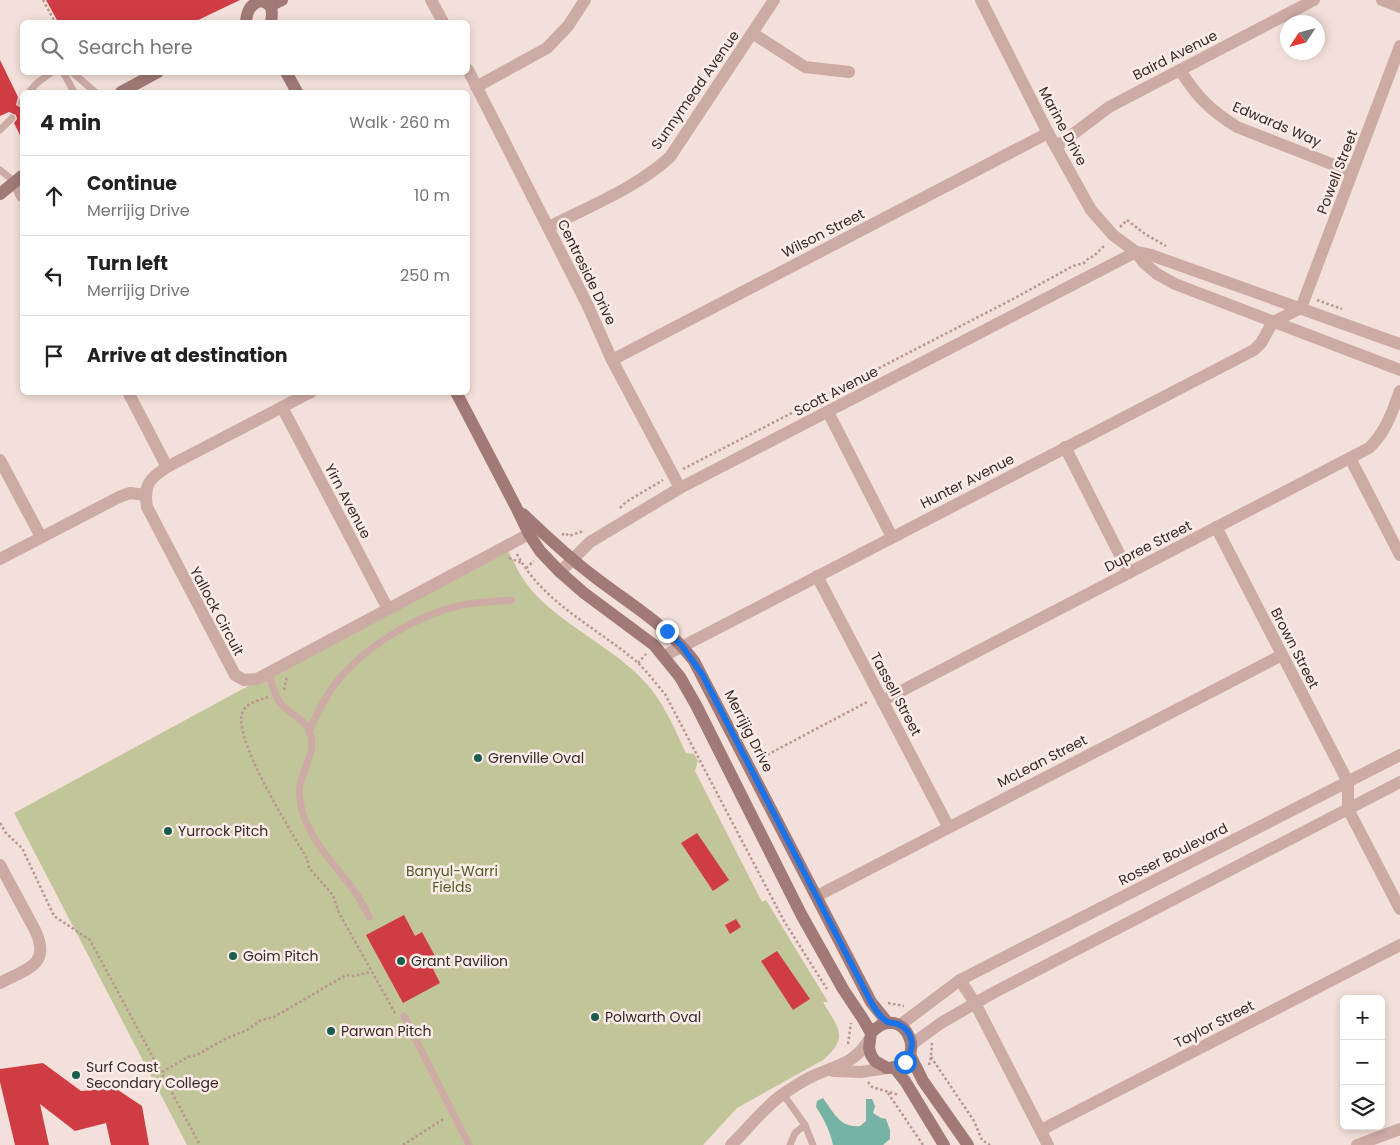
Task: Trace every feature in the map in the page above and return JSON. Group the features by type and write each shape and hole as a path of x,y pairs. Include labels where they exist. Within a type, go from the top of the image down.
{"street":[{"path":"431,0 442,20"},
{"path":"476,87 547,48 568,26 585,0"},
{"name":"Sunnymead Avenue","path":"549,227 633,184 653,172 670,157 774,0"},
{"name":"Marine Drive","path":"981,0 1048,133 1091,210 1113,235 1136,252 1144,263 1157,274 1175,284 1400,370"},
{"name":"Baird Avenue","path":"1056,146 1108,107 1314,0"},
{"path":"1382,0 1400,7"},
{"path":"248,10 265,2 276,3 272,10 271,20"},
{"path":"752,33 805,67 849,72"},
{"name":"Powell Street","path":"1304,302 1400,46"},
{"name":"Edwards Way","path":"1180,70 1198,98 1237,126 1352,172"},
{"name":"Centreside Drive","path":"470,74 549,227 612,360 680,488"},
{"path":"130,90 153,75"},
{"path":"288,75 296,90"},
{"name":"Wilson Street","path":"612,360 1048,133"},
{"path":"0,194 19,179"},
{"name":"Marine Drive","path":"1136,252 1304,302 1400,344"},
{"name":"Scott Avenue","path":"560,572 590,542 680,488 1136,252"},
{"path":"1273,322 1304,302"},
{"name":"Hunter Avenue","path":"664,656 892,536 1254,350 1261,343 1273,322"},
{"name":"Dupree Street","path":"881,698 1129,573 1369,448 1384,430 1400,391"},
{"path":"130,395 167,466"},
{"path":"0,559 118,497 130,493 144,495 149,481 167,466 287,401 303,395"},
{"name":"Merrijig Drive","path":"458,395 529,534 540,551 584,593 654,645 680,677 696,705 801,914 843,989 863,1018 870,1037 868,1048 871,1054 875,1061 891,1068 905,1081 944,1145"},
{"name":"Yirn Avenue","path":"287,401 388,609"},
{"path":"828,412 892,536"},
{"path":"1065,447 1129,573"},
{"path":"1350,458 1400,555"},
{"path":"0,460 41,537"},
{"name":"Yallock Circuit","path":"144,495 147,507 235,675 244,680 257,679 529,534"},
{"name":"Merrijig Drive","path":"516,507 572,559 646,613 682,646 702,674 871,1002 910,1037 911,1050 924,1080 968,1145"},
{"name":"Brown Street","path":"1216,527 1348,782"},
{"name":"Tassell Street","path":"817,576 948,826"},
{"name":"McLean Street","path":"817,896 948,826 1282,655"},
{"name":"Rosser Boulevard","path":"894,1024 960,980 1400,755"},
{"path":"1348,782 1348,809 1400,909"},
{"path":"828,1071 861,1072 891,1068 905,1062 911,1050 934,1028 975,1003 1400,782"},
{"path":"0,865 40,940 41,948 36,963 0,983"},
{"name":"Taylor Street","path":"1041,1130 1400,945"},
{"path":"960,980 975,1003 1048,1145"},
{"path":"731,1145 763,1110 783,1094 814,1076 854,1058 863,1050 870,1037 881,1024 894,1024"},
{"path":"1357,1145 1400,1129"}],"lane":[{"path":"31,90 48,75"},
{"path":"65,75 73,90"},
{"path":"75,75 93,90"},
{"path":"0,130 12,118"},
{"path":"0,170 19,179"},
{"path":"309,731 327,695 345,672 375,646 401,629 416,621 461,605 512,600"},
{"path":"268,673 280,703 304,723 309,731 312,744 310,756 300,783 299,797 302,811 311,833 326,857 355,890 369,917"},
{"path":"401,1017 469,1145"},
{"path":"783,1094 804,1126 813,1145"},
{"path":"790,1145 795,1133 804,1126"}],"path":[{"path":"44,0 54,20"},
{"path":"614,514 626,502 647,488 852,383 1073,266 1084,263 1094,256 1127,220 1144,234 1170,248"},
{"path":"1304,302 1348,311"},
{"path":"565,533 569,536 586,530"},
{"path":"511,543 522,563 540,586 574,615 638,663 665,694 784,921 827,989"},
{"path":"501,559 515,559 522,563"},
{"path":"288,673 283,692 253,702 244,710 241,720 253,763 307,859 308,868 333,895 339,913 371,972 401,1017"},
{"path":"763,757 881,698"},
{"path":"0,823 6,834 22,848 54,916 90,940 200,1145"},
{"path":"162,1072 247,1030 261,1020 274,1017 346,975 354,976 371,972"},
{"path":"846,1019 851,1026"},
{"path":"931,1057 974,1121 982,1140 990,1145"},
{"path":"887,1092 924,1145"},
{"path":"403,1145 453,1114"}],"green space":[{"name":"Banyul-Warri Fields","path":"506,546 522,578 549,608 611,652 639,676 656,696 686,753 694,754 698,761 695,771 762,902 766,900 828,1002 823,1002 839,1032 836,1045 823,1060 737,1108 703,1145 187,1145 14,813"}],"water":[{"path":"823,1098 842,1122 853,1126 860,1126 866,1121 866,1099 872,1099 875,1106 873,1113 886,1119 890,1130 890,1139 883,1145 833,1145 822,1116 816,1107 817,1101"}],"building":[{"path":"46,0 240,0 198,20 57,20"},
{"path":"0,60 18,97 16,105 20,107 20,135 14,123 17,119 16,115 9,112 0,116"},
{"path":"697,833 729,880 713,891 681,843"},
{"name":"Grant Pavilion","path":"404,915 415,936 422,932 436,958 429,961 440,983 403,1003 366,935"},
{"path":"736,919 741,927 730,934 725,925"},
{"path":"777,951 810,999 793,1010 761,961"},
{"path":"43,1063 81,1091 115,1088 142,1106 149,1145 111,1145 106,1123 75,1131 40,1104 49,1145 15,1145 0,1082 0,1069"}],"place":[{"name":"Grenville Oval","path":"478,758"},
{"name":"Yurrock Pitch","path":"168,831"},
{"name":"Goim Pitch","path":"233,956"},
{"name":"Grant Pavilion","path":"401,961"},
{"name":"Polwarth Oval","path":"595,1017"},
{"name":"Parwan Pitch","path":"331,1031"},
{"name":"Surf Coast Secondary College","path":"76,1075"}],"route":[{"path":"667,631 682,646 702,674 871,1002 888,1023 900,1025 910,1037 912,1049 905,1062"}]}
